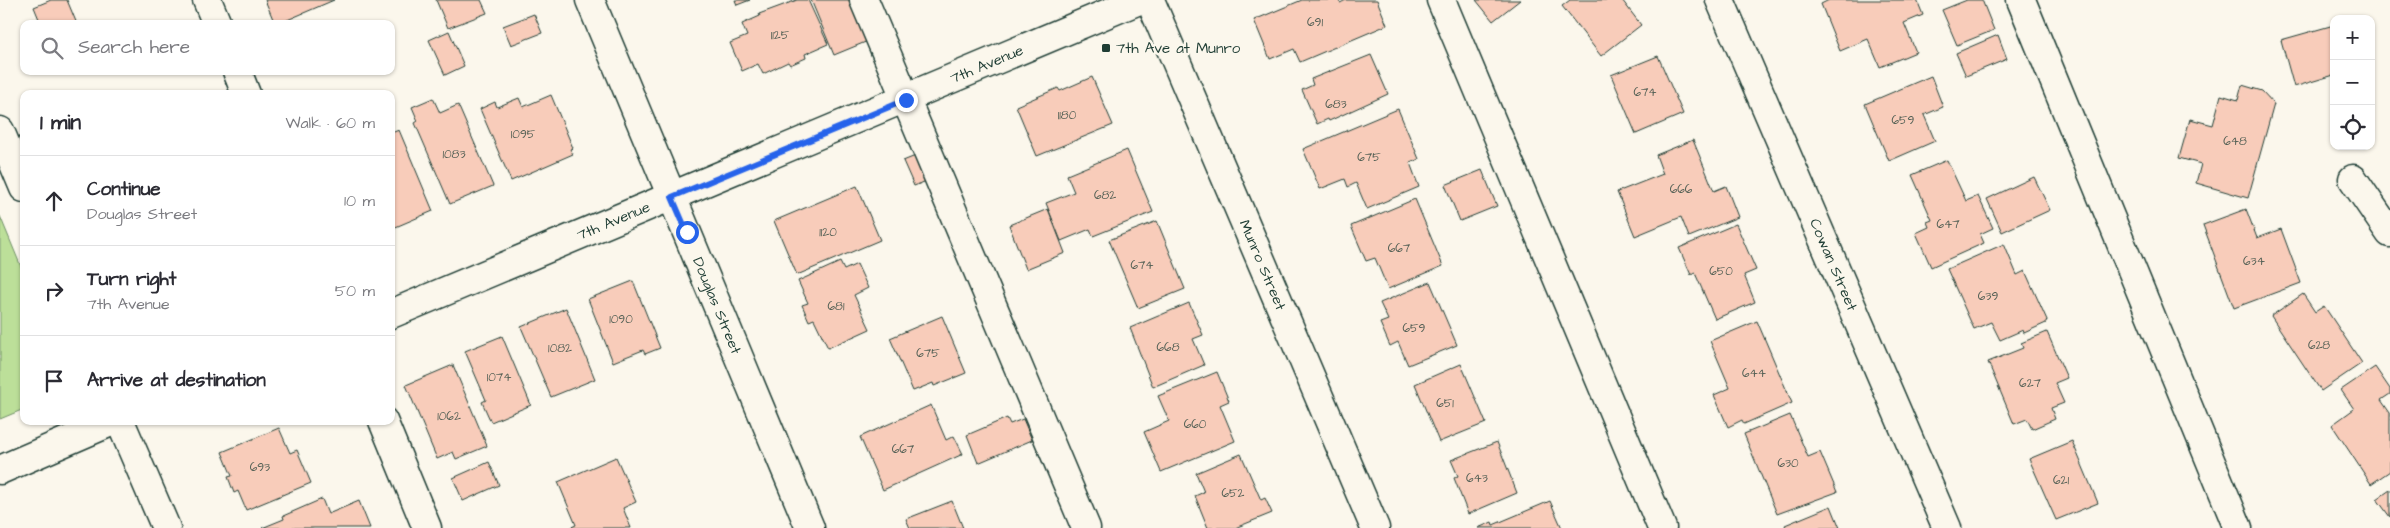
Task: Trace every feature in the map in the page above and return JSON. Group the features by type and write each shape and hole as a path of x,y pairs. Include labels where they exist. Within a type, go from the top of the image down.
{"street":[{"path":"207,0 215,20"},
{"name":"Douglas Street","path":"590,0 810,528"},
{"path":"864,0 1086,528"},
{"name":"7th Avenue","path":"395,312 906,100 1139,0"},
{"name":"Munro Street","path":"1150,0 1375,528"},
{"path":"1441,0 1662,528"},
{"name":"Cowan Street","path":"1720,0 1947,528"},
{"path":"2021,0 2238,528"},
{"path":"239,75 244,90"},
{"path":"0,131 20,178"},
{"path":"2353,179 2390,233"},
{"path":"0,470 104,425"},
{"path":"122,425 166,528"},
{"path":"384,425 427,528"}],"green space":[{"path":"0,216 20,264 20,411 0,419"}],"building":[{"path":"51,0 67,0 75,20 39,20 34,7"},
{"path":"265,0 334,0 287,20 273,20"},
{"path":"436,0 481,0 487,13 448,28"},
{"path":"735,0 750,0 737,5"},
{"path":"797,0 808,0 828,44 805,54 806,58 790,65 788,62 763,74 758,64 742,71 730,43 747,36 742,24 760,16 759,14"},
{"path":"811,0 851,0 868,41 834,55"},
{"path":"1302,0 1339,0 1340,3 1346,0 1377,0 1387,25 1300,62 1294,49 1270,59 1254,20"},
{"path":"1476,0 1520,0 1493,21"},
{"path":"1570,0 1622,0 1641,25 1601,56 1562,6"},
{"path":"1829,0 1917,0 1923,15 1904,23 1916,52 1880,67 1868,39 1840,51 1821,4"},
{"path":"1967,0 1982,0 1994,30 1957,45 1942,10"},
{"path":"534,14 542,33 511,45 503,26"},
{"path":"2330,26 2330,76 2294,87 2281,40"},
{"path":"449,31 464,66 445,75 429,40"},
{"path":"1998,35 2007,59 1966,76 1956,53"},
{"path":"1371,55 1388,94 1329,121 1328,119 1317,124 1302,90 1313,85 1311,79"},
{"path":"1658,56 1683,114 1636,134 1611,75"},
{"path":"1931,76 1943,107 1924,115 1935,141 1889,161 1865,104"},
{"path":"1092,77 1113,125 1037,156 1016,106 1058,88 1060,91"},
{"path":"2242,85 2262,91 2274,104 2248,198 2196,183 2201,164 2179,158 2190,119 2213,125 2221,95 2238,100"},
{"path":"551,95 573,148 570,149 573,154 511,181 480,109 495,102 497,107 519,98 523,107"},
{"path":"433,98 440,113 458,105 493,186 450,204 415,123 418,121 412,107"},
{"path":"1398,109 1419,159 1410,163 1419,187 1367,209 1356,183 1348,187 1345,179 1320,189 1303,149"},
{"path":"399,130 433,211 395,227 395,132"},
{"path":"1693,140 1714,191 1726,186 1738,217 1689,237 1681,217 1635,236 1617,192 1663,174 1656,155"},
{"path":"1127,150 1153,212 1093,236 1090,229 1061,241 1046,203 1074,192 1067,175"},
{"path":"918,155 929,180 914,186 903,161"},
{"path":"1947,160 1966,201 1978,196 1993,228 1980,234 1984,243 1931,267 1916,233 1929,227 1927,222 1932,220 1912,175"},
{"path":"1482,170 1497,206 1460,221 1445,185"},
{"path":"2034,177 2050,210 2002,232 1987,199"},
{"path":"857,186 880,240 797,275 774,221"},
{"path":"1415,199 1443,266 1388,289 1375,258 1366,261 1351,226"},
{"path":"1048,209 1065,253 1026,269 1009,225"},
{"path":"2246,209 2257,238 2281,229 2301,283 2234,308 2203,225"},
{"path":"1157,221 1185,289 1138,308 1109,240"},
{"path":"1736,224 1756,270 1744,275 1755,302 1715,319 1695,273 1691,275 1679,248"},
{"path":"2004,244 2017,275 2025,271 2047,320 2046,323 2024,333 2023,330 2000,340 1991,322 1974,329 1947,269"},
{"path":"840,262 844,270 857,264 868,288 854,295 870,329 828,348 814,319 809,321 802,305 808,303 798,281"},
{"path":"633,281 660,348 645,354 643,350 613,362 588,299"},
{"path":"1430,282 1457,345 1408,365 1398,342 1390,346 1380,323 1388,320 1380,303"},
{"path":"2303,294 2315,312 2324,306 2362,363 2321,391 2271,316"},
{"path":"1189,303 1203,335 1193,339 1204,365 1153,387 1130,328"},
{"path":"566,308 595,379 551,397 521,327"},
{"path":"942,316 966,373 934,386 933,383 913,391 890,338"},
{"path":"1757,321 1792,403 1744,424 1742,420 1728,427 1714,395 1730,388 1710,341"},
{"path":"2047,332 2067,378 2055,383 2064,403 2051,408 2055,419 2032,429 2027,419 2014,424 1988,362 2023,348 2021,343"},
{"path":"502,336 531,405 491,422 482,402 486,400 465,351"},
{"path":"1461,364 1486,423 1439,442 1415,384"},
{"path":"453,365 487,446 456,459 453,452 437,459 406,385"},
{"path":"2375,367 2390,389 2390,394 2381,400 2390,413 2390,471 2371,484 2332,425 2354,409 2341,390"},
{"path":"1217,372 1229,401 1220,405 1235,441 1161,472 1144,432 1169,421 1158,396"},
{"path":"931,405 946,440 954,436 963,454 883,490 860,437"},
{"path":"1790,415 1808,457 1820,452 1837,492 1777,514 1744,434"},
{"path":"1007,418 1010,424 1023,419 1032,440 978,463 967,435"},
{"path":"279,428 290,453 297,450 311,483 246,510 238,491 234,493 228,477 232,476 222,452"},
{"path":"2072,441 2098,503 2056,520 2029,459"},
{"path":"1497,442 1517,493 1468,514 1454,478 1458,476 1451,460"},
{"path":"1241,454 1261,500 1265,498 1272,513 1235,528 1208,528 1195,496 1204,492 1196,473"},
{"path":"616,457 636,502 623,508 631,528 569,528 576,525 558,482"},
{"path":"489,462 499,485 463,501 453,478"},
{"path":"2390,490 2390,517 2377,499"},
{"path":"322,499 328,514 359,501 370,528 262,528 284,519 283,516"},
{"path":"952,501 963,528 910,528 906,519"},
{"path":"1550,501 1562,528 1478,528 1492,522 1493,525"},
{"path":"1831,506 1840,528 1786,528 1785,525"}],"place":[{"name":"7th Ave at Munro","path":"1106,48"}],"route":[{"path":"687,232 672,197 906,100"}]}
